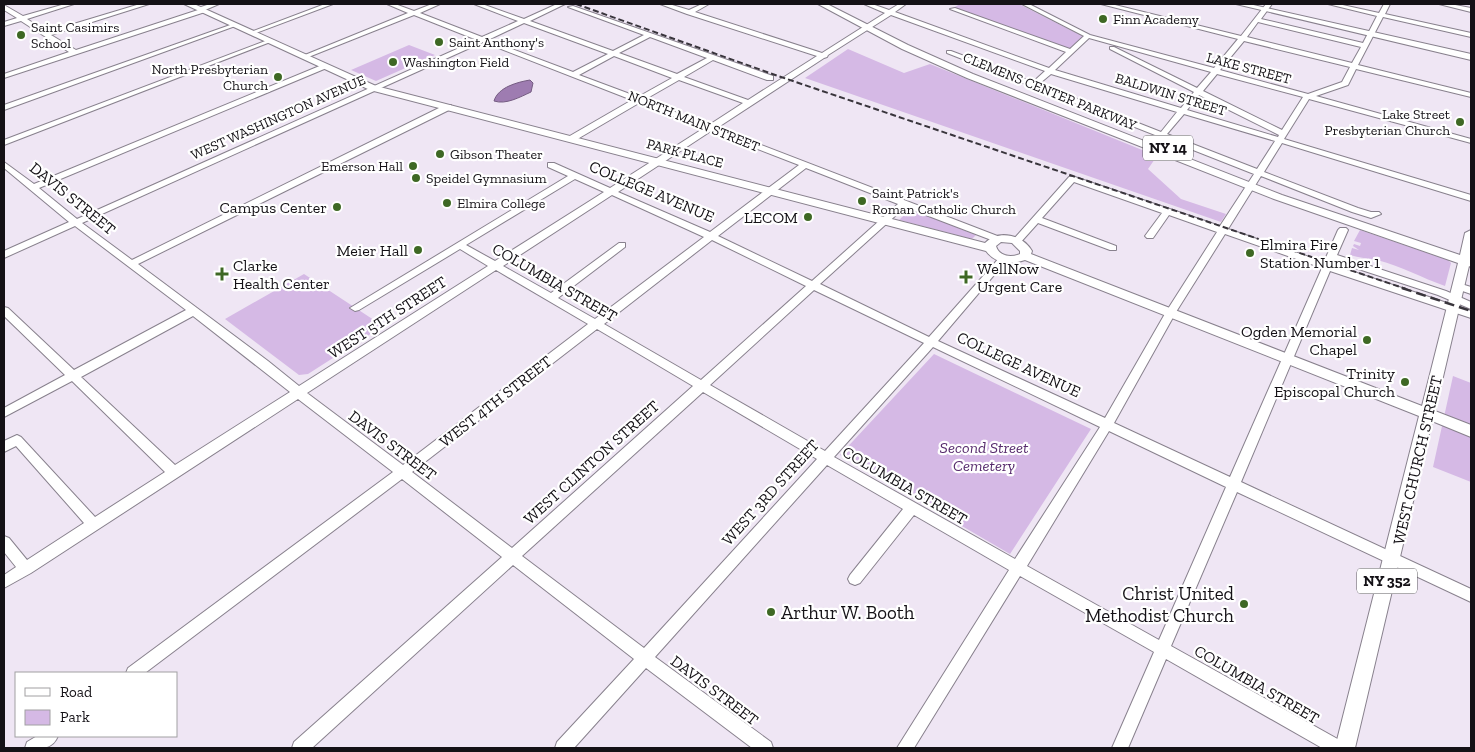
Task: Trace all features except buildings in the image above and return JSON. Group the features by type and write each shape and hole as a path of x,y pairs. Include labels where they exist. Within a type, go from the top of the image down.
{"main road":[{"path":"188,4 373,88"},
{"name":"CLEMENS CENTER PARKWAY","path":"822,4 970,76 1386,235 1468,259"},
{"name":"CLEMENS CENTER PARKWAY","path":"833,4 869,26"},
{"path":"1240,4 1267,7 1471,57"},
{"name":"PARK PLACE","path":"373,88 885,220 993,244"},
{"name":"NY 352","path":"1468,259 1471,233"},
{"path":"1025,256 1026,248 1017,241 1005,238 993,244 996,255 1003,259 1016,260 1025,256 1172,312 1471,431"},
{"name":"WEST CHURCH STREET","path":"1345,748 1454,305 1463,284 1468,259"}],"street":[{"path":"4,24 71,4"},
{"path":"47,34 146,4"},
{"path":"4,76 216,4"},
{"path":"251,33 330,4"},
{"name":"NORTH MAIN STREET","path":"390,4 639,99 804,165 905,202 993,244"},
{"path":"304,57 437,4"},
{"path":"477,4 749,103"},
{"path":"663,4 825,56"},
{"path":"689,13 706,4"},
{"name":"BALDWIN STREET","path":"867,4 1050,71 1183,111 1282,137 1471,198"},
{"name":"WEST 5TH STREET","path":"4,582 658,161 825,56 903,4"},
{"name":"LAKE STREET","path":"1025,4 1088,36 1471,141"},
{"path":"1104,4 1121,6 1471,96"},
{"path":"1331,4 1471,35"},
{"path":"905,748 1107,425 1172,312 1307,97 1345,84 1387,4"},
{"path":"1442,4 1471,10"},
{"name":"WEST WASHINGTON AVENUE","path":"4,255 559,5"},
{"path":"4,7 76,53"},
{"path":"571,7 770,78"},
{"path":"1162,135 1244,38 1267,7"},
{"path":"953,9 1071,52"},
{"path":"1257,20 1365,46"},
{"path":"4,108 234,25"},
{"path":"573,75 649,35"},
{"path":"1034,85 1088,36 1199,92 1282,137"},
{"path":"966,40 949,52 1355,210 1371,215 1376,214"},
{"path":"4,143 270,41"},
{"path":"571,138 713,57"},
{"path":"34,187 325,67"},
{"path":"131,264 448,106"},
{"name":"DAVIS STREET","path":"4,164 76,222 264,364 298,394 765,748"},
{"name":"COLLEGE AVENUE","path":"551,165 711,236 931,342 1471,596"},
{"path":"771,191 804,165"},
{"path":"355,308 574,176"},
{"path":"1017,241 1072,179 1168,212 1330,262 1454,305 1471,315"},
{"name":"WEST 4TH STREET","path":"134,672 403,472 771,191"},
{"name":"WEST CLINTON STREET","path":"300,748 905,202"},
{"path":"1150,236 1168,212"},
{"path":"1036,219 1113,248"},
{"path":"1120,748 1162,648 1290,359 1343,230"},
{"name":"COLUMBIA STREET","path":"460,245 912,508 1337,748"},
{"path":"550,298 622,246"},
{"name":"WEST 3RD STREET","path":"563,748 931,342 1003,259"},
{"path":"1463,284 1471,291"},
{"path":"1454,305 1471,306"},
{"path":"4,310 175,473"},
{"path":"4,413 193,311"},
{"path":"4,447 17,440 94,525"},
{"path":"855,579 912,508"},
{"path":"4,542 26,568"},
{"path":"33,748 49,737"}],"green space":[{"path":"960,4 1019,4 1086,38 1071,52 953,8"},
{"name":"Washington Field","path":"409,45 435,55 376,81 351,70"},
{"path":"848,49 904,73 930,64 1157,156 1148,169 1181,199 1226,214 1221,222 805,78"},
{"path":"910,209 976,235 972,239 899,220"},
{"path":"1360,230 1448,260 1451,263 1445,286 1377,260 1350,255 1352,248 1359,250 1353,246 1354,244 1360,246 1361,243 1354,241"},
{"path":"304,274 383,326 308,374 299,375 225,319"},
{"name":"Second Street Cemetery","path":"934,354 1091,429 1010,554 840,455"},
{"path":"1453,376 1471,383 1471,482 1433,467"}],"shaded area":[{"path":"530,80 533,83 531,92 508,101 494,101 496,96 504,89"}],"railway":[{"path":"576,4 781,77 1406,289"},
{"path":"1402,288 1471,311"}],"place":[{"name":"Finn Academy","path":"1103,19"},
{"name":"Saint Casimirs School","path":"21,35"},
{"name":"Saint Anthony's","path":"439,42"},
{"name":"Washington Field","path":"393,62"},
{"name":"North Presbyterian Church","path":"278,77"},
{"name":"Lake Street Presbyterian Church","path":"1460,122"},
{"name":"Gibson Theater","path":"440,154"},
{"name":"Emerson Hall","path":"413,166"},
{"name":"Speidel Gymnasium","path":"416,178"},
{"name":"Saint Patrick's Roman Catholic Church","path":"862,201"},
{"name":"Elmira College","path":"447,203"},
{"name":"Campus Center","path":"337,207"},
{"name":"LECOM","path":"808,217"},
{"name":"Meier Hall","path":"418,250"},
{"name":"Elmira Fire Station Number 1","path":"1250,253"},
{"name":"Clarke Health Center","path":"222,274"},
{"name":"WellNow Urgent Care","path":"966,277"},
{"name":"Ogden Memorial Chapel","path":"1367,340"},
{"name":"Trinity Episcopal Church","path":"1405,382"},
{"name":"Christ United Methodist Church","path":"1244,604"},
{"name":"Arthur W. Booth","path":"771,612"}]}
